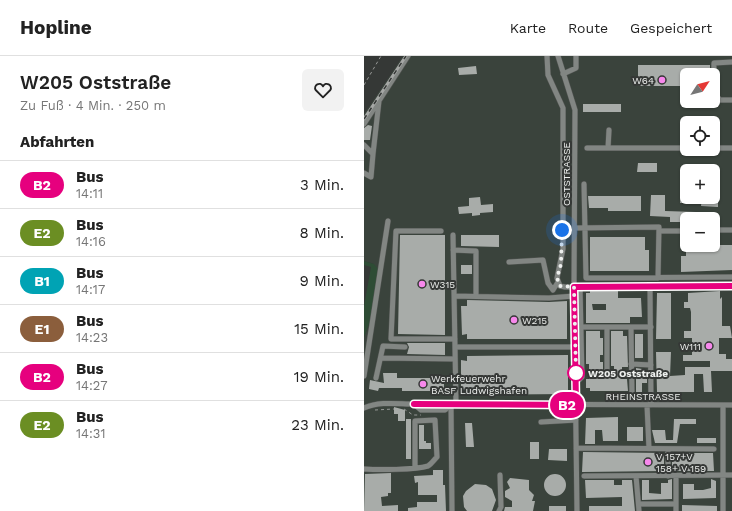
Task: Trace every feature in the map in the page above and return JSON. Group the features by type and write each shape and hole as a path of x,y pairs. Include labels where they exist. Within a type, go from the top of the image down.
{"street":[{"path":"364,124 379,98 408,56"},
{"path":"547,56 548,75 563,108 562,249 557,278 558,282 553,290"},
{"name":"OSTSTRASSE","path":"558,56 575,110 575,228 577,287 574,296 577,511"},
{"path":"563,74 576,68 576,56"},
{"path":"732,62 714,63 714,92 720,100 732,100"},
{"path":"364,173 371,177 379,98"},
{"path":"608,148 609,130"},
{"path":"364,145 374,154"},
{"path":"587,148 680,148"},
{"path":"720,148 732,148"},
{"path":"584,184 586,278 732,277"},
{"path":"364,376 388,221"},
{"path":"575,228 659,227 658,278"},
{"path":"659,231 680,230"},
{"path":"720,230 732,230"},
{"path":"441,231 396,231 391,339 455,339"},
{"path":"452,511 455,359 453,235"},
{"path":"453,250 476,251 476,296"},
{"path":"509,262 543,260 548,282 553,290 554,298"},
{"path":"671,277 671,287"},
{"path":"558,282 565,287 732,286"},
{"path":"576,381 582,377 581,327 577,287"},
{"path":"649,449 651,365 650,287"},
{"path":"454,296 554,298 574,296"},
{"path":"581,327 651,327"},
{"path":"607,327 607,372"},
{"path":"631,327 632,395"},
{"path":"376,378 384,346 405,347"},
{"path":"455,347 575,347"},
{"path":"381,358 455,359"},
{"path":"631,364 651,365"},
{"name":"RHEINSTRASSE","path":"364,407 389,404 397,406 412,404 732,405"},
{"path":"723,405 723,511"},
{"path":"364,469 415,467 429,465 437,457 435,420 415,421 415,467"},
{"path":"541,422 576,420"},
{"path":"576,448 714,449"},
{"path":"668,449 668,476"},
{"path":"499,511 501,507 500,475"},
{"path":"584,476 732,475"},
{"path":"636,476 636,501 639,504 639,511"},
{"path":"676,476 676,511"},
{"path":"639,504 676,504"}],"path":[{"path":"364,86 381,56"},
{"path":"376,410 397,406"}],"shaded area":[{"path":"403,56 732,56 732,511 364,511 364,337 370,322 374,264 364,261 364,114"}],"green space":[{"path":"364,261 374,264 378,269 370,322 364,337 364,306 371,267 364,265"}],"building":[{"name":"W64","path":"638,65 710,65 710,68 680,68 680,86 638,86"},
{"path":"476,66 477,74 459,75 458,68"},
{"path":"583,104 621,104 621,112 583,112"},
{"path":"368,125 372,126 370,140 364,140 364,128"},
{"path":"638,163 657,163 657,172 637,172"},
{"path":"651,195 665,195 665,211 696,212 680,212 680,222 670,222 670,217 650,216"},
{"path":"588,196 641,196 641,211 608,211 608,208 589,208"},
{"path":"480,197 481,205 493,204 493,212 480,213 480,215 472,216 472,213 459,214 458,207 469,206 469,198"},
{"path":"701,204 718,204 718,207 701,206"},
{"name":"W315","path":"400,235 445,235 445,335 398,334"},
{"path":"461,235 499,235 499,247 461,246"},
{"path":"590,237 645,237 645,250 649,250 649,271 590,271"},
{"path":"720,245 732,245 732,270 681,272 681,256 686,256 686,252 720,252"},
{"path":"461,265 472,265 472,274 461,274"},
{"path":"590,291 618,291 618,298 641,298 642,317 630,317 630,323 586,323 586,293 590,293","holes":["592,304 606,304 606,310 593,310"]},
{"name":"W111","path":"720,291 720,299 722,297 722,326 730,326 732,338 719,338 719,354 726,354 726,359 732,359 732,371 711,371 712,392 704,392 703,374 694,374 694,392 657,392 656,352 671,352 670,376 685,375 685,367 710,367 710,361 683,361 683,355 692,355 692,338 684,338 684,331 691,331 691,312 690,308 684,308 684,302 688,302 688,293"},
{"path":"657,293 671,293 671,339 656,339"},
{"name":"W215","path":"467,300 567,301 567,339 467,339 467,334 462,335 461,306 467,306"},
{"path":"586,331 600,331 600,338 603,338 603,355 600,355 600,362 603,362 603,372 607,376 614,375 614,366 611,366 611,331 623,331 623,336 627,336 628,367 622,367 622,379 627,379 628,391 590,391 590,388 586,388 586,379 589,379 589,364 586,364"},
{"path":"635,334 643,334 643,358 635,358"},
{"path":"407,343 445,343 445,355 407,354 409,347"},
{"path":"568,355 568,394 467,395 467,390 461,389 461,360 467,361 467,356"},
{"path":"636,368 642,369 642,377 647,377 647,383 642,383 642,392 636,392"},
{"name":"Werkfeuerwehr BASF Ludwigshafen","path":"383,373 397,373 397,378 435,378 435,376 444,376 444,391 402,391 402,388 379,388 378,391 369,389 370,380 384,383"},
{"path":"394,407 405,410 405,421 398,421 398,414 394,414"},
{"path":"618,417 618,441 603,441 602,430 595,430 595,444 585,444 586,418"},
{"path":"406,419 411,419 411,459 406,459"},
{"path":"674,419 696,419 696,424 680,424 677,443 655,443 652,430 665,430 666,440 673,440"},
{"path":"465,423 472,423 474,447 466,447"},
{"path":"419,425 424,425 424,441 426,441 426,443 431,443 431,449 419,449"},
{"path":"627,427 643,427 643,441 627,441"},
{"path":"697,438 716,438 716,443 697,443"},
{"path":"530,442 539,442 539,459 530,459"},
{"path":"549,449 567,449 567,461 548,460"},
{"path":"583,452 664,453 664,471 582,472"},
{"path":"672,453 713,453 714,471 672,471"},
{"path":"433,470 443,470 446,511 408,511 408,508 417,507 417,502 437,502 437,495 418,495 418,482 415,483 414,476 433,475"},
{"path":"391,473 391,493 388,493 388,496 381,497 382,506 398,505 398,511 364,511 365,474"},
{"path":"555,474 563,477 566,485 563,493 555,496 547,493 544,485 547,477"},
{"path":"510,478 529,480 529,490 534,495 532,501 535,501 533,511 504,511 505,507 512,507 512,501 505,497 505,491 510,488 507,482"},
{"path":"672,479 672,499 642,500 642,480 649,480 649,493 661,494 661,483 668,483 668,480"},
{"path":"711,479 716,481 716,498 683,499 683,484 694,484 694,490 703,490 711,488"},
{"path":"585,480 614,480 614,485 622,485 622,480 632,480 635,511 589,511 589,506 622,506 622,497 586,498"},
{"path":"475,484 486,485 492,489 496,500 492,511 467,511 464,507 463,496 466,491"},
{"path":"682,505 717,506 717,511 682,511"},
{"path":"549,506 566,506 566,511 549,511"}],"railway":[{"path":"364,119 406,56"}],"bus line":[{"name":"B2","path":"414,404 576,405 574,287 732,286"}],"place":[{"name":"W64","path":"662,80"},
{"name":"W315","path":"422,284"},
{"name":"W215","path":"514,320"},
{"name":"W111","path":"709,346"},
{"name":"W205 Oststraße","path":"576,373"},
{"name":"Werkfeuerwehr BASF Ludwigshafen","path":"423,384"},
{"name":"V 157+V 158+ V 159","path":"648,462"}],"route":[{"path":"562,230 561,264 557,278 560,286 574,287 576,373"}]}
